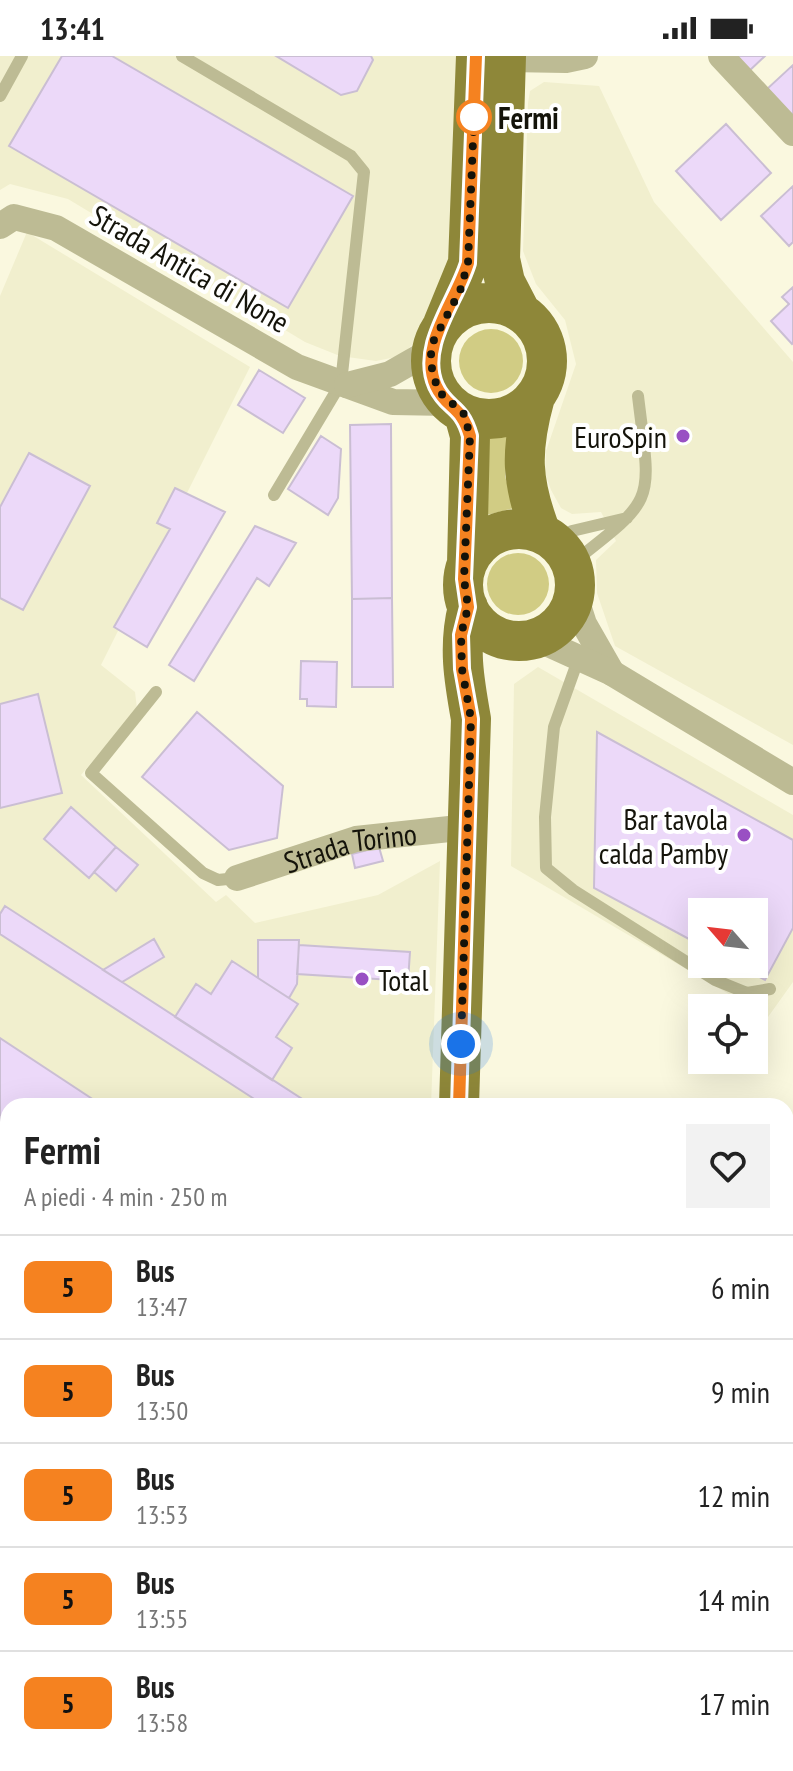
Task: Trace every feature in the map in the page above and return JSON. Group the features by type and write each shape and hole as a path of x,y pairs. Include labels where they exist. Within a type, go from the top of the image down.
{"main road":[{"path":"496,57 500,259 505,282 520,311"},
{"path":"438,337 467,306 483,302 502,303 520,311 535,324 544,341 546,370 525,431 522,467 560,558 561,622 526,640 487,631 468,607 464,593 470,436 456,408 432,377 438,337 468,263 496,57"},
{"path":"456,408 483,419 502,418 521,410 535,397"},
{"path":"467,564 474,551 498,533 527,529 560,558"},
{"name":"Strada Torino","path":"459,1098 471,719 462,669 461,635 468,607"},
{"name":"Strada Torino","path":"471,719 485,675 526,640"}],"street":[{"path":"496,57 566,60 585,56"},
{"path":"721,56 793,133"},
{"name":"Strada Antica di None","path":"0,226 14,217 56,228 297,367 393,402 456,408"},
{"path":"344,384 390,374 438,337"},
{"path":"560,558 584,624 612,673"},
{"path":"526,640 612,673 793,782"},
{"name":"Strada Torino","path":"237,878 356,839 468,827"}],"lane":[{"path":"0,96 22,56"},
{"path":"182,56 351,156 364,172 344,384 274,495"},
{"path":"560,558 631,518 642,502 648,481 638,396"},
{"path":"560,558 572,531 631,518"},
{"path":"578,660 554,727 545,817 546,868 573,890 715,980 747,993 770,989"},
{"path":"156,692 91,773 203,873 218,880 237,878"}],"shaded area":[{"path":"0,56 463,56 455,263 442,299 421,336 401,356 376,361 340,356 305,342 68,199 10,184 0,190"},
{"path":"544,82 599,86 654,202 793,362 793,745 615,646 597,593 596,560 616,541 601,512 572,514 561,508 551,490 545,473 546,451 576,364 565,320 536,284 523,251 528,103 530,91"},
{"path":"27,232 250,367 101,665 135,692 137,709 81,775 216,902 226,895 255,923 378,895 440,861 431,1098 0,1098 0,296"},
{"path":"491,329 514,338 523,361 514,384 491,393 468,384 459,361 468,338"},
{"path":"508,436 505,476 514,508 483,516 485,437"},
{"path":"512,553 524,553 540,562 547,572 547,596 540,606 524,615 512,615 492,601 487,590 487,578 501,558"},
{"path":"538,667 793,815 793,982 768,1017 768,994 729,994 702,978 768,978 768,898 688,898 688,970 511,866 514,684"}],"building":[{"path":"62,56 112,56 353,196 288,308 9,146"},
{"path":"276,56 371,56 373,60 357,91 341,95"},
{"path":"734,56 765,56 748,72"},
{"path":"793,65 793,118 767,89"},
{"path":"726,124 771,173 721,220 676,171"},
{"path":"793,186 793,242 789,246 761,216"},
{"path":"793,287 792,344 771,321 789,304 782,297"},
{"path":"259,370 305,398 283,433 238,405"},
{"path":"391,424 392,598 352,599 350,425"},
{"path":"321,436 341,449 338,498 328,515 288,489"},
{"path":"29,453 90,486 23,610 0,598 0,507"},
{"path":"175,488 225,512 147,647 114,627 170,529 157,523"},
{"path":"255,526 296,543 269,586 257,578 194,681 169,665"},
{"path":"392,598 393,687 352,687 352,599"},
{"path":"301,661 337,662 336,707 307,706 307,699 300,699"},
{"path":"38,694 62,793 0,808 0,704"},
{"path":"197,712 283,786 277,838 229,850 142,777"},
{"path":"597,732 793,840 793,928 768,974 768,898 688,898 688,938 594,888"},
{"path":"71,807 116,847 89,878 44,839"},
{"path":"116,847 138,865 116,891 94,872"},
{"path":"379,847 383,861 355,868 352,854"},
{"path":"5,906 301,1098 253,1098 0,934 0,914"},
{"path":"154,939 164,957 122,982 103,970"},
{"path":"258,940 299,940 297,984 289,998 258,978"},
{"path":"299,945 410,952 408,981 297,974"},
{"path":"232,961 298,1004 276,1037 292,1048 272,1080 175,1017 196,984 211,994"},
{"path":"0,1038 91,1098 0,1098"}],"bus line":[{"name":"5","path":"459,1098 471,719 462,669 461,635 468,607 464,579 470,436 464,414 438,391 430,361 433,342 460,291 468,263 476,56"}],"place":[{"name":"Fermi","path":"474,117"},
{"name":"EuroSpin","path":"683,436"},
{"name":"Bar tavola calda Pamby","path":"744,835"},
{"name":"Total","path":"362,979"}],"route":[{"path":"461,1044 471,719 462,669 461,635 468,607 464,579 470,436 464,414 438,391 430,361 433,342 460,291 468,263 474,117"}]}
